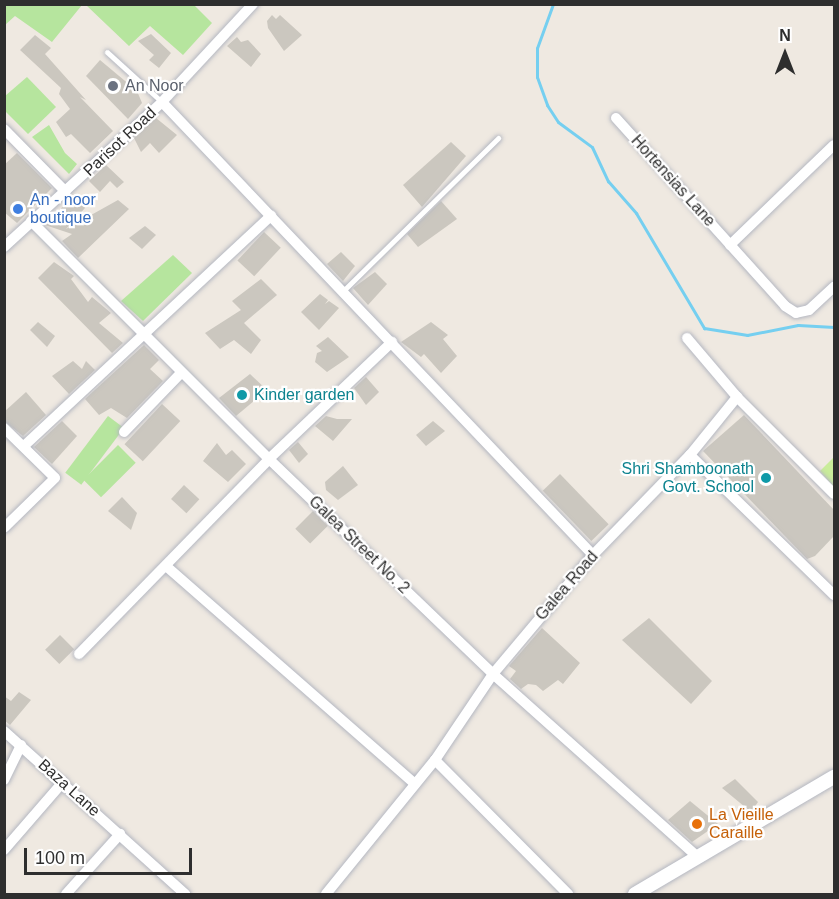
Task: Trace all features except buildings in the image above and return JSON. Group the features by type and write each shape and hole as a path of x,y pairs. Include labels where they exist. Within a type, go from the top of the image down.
{"street":[{"name":"Parisot Road","path":"4,247 162,102 252,4"},
{"path":"162,102 593,555"},
{"name":"Hortensias Lane","path":"616,118 785,306 796,313 814,307 834,287"},
{"path":"4,129 66,192"},
{"path":"730,245 834,145"},
{"path":"24,446 271,216"},
{"name":"Galea Street No. 2","path":"31,221 269,459 493,674 698,857"},
{"path":"687,338 737,397 834,494"},
{"path":"79,654 269,459 392,342"},
{"path":"124,432 182,373"},
{"name":"Galea Road","path":"326,894 435,760 493,674 593,555 690,455 737,397"},
{"path":"4,429 55,478 4,528"},
{"path":"690,455 834,595"},
{"path":"166,566 415,784"},
{"name":"Baza Lane","path":"4,731 63,781 185,894"},
{"path":"4,780 21,745"},
{"path":"435,760 568,894"},
{"path":"4,849 63,781"},
{"path":"635,894 832,782"},
{"path":"66,894 120,834"}],"lane":[{"path":"107,52 162,102"},
{"path":"343,291 498,138"}],"green space":[{"path":"5,4 82,5 52,42 15,16 5,25"},
{"path":"86,5 194,5 212,23 183,55 150,26 129,46"},
{"path":"27,77 56,107 28,134 4,110 5,96"},
{"path":"49,125 65,153 77,164 69,174 32,137"},
{"path":"173,255 192,273 143,321 121,301"},
{"path":"108,416 124,428 81,485 65,473"},
{"path":"118,445 136,463 101,497 83,480"},
{"path":"834,457 834,487 820,471"}],"waterway":[{"path":"553,4 537,48 537,77 547,105 558,122 592,147 608,181 636,213 704,328 747,335 798,325 834,327"}],"place":[{"name":"An Noor","path":"113,86"},
{"name":"An - noor boutique","path":"18,209"},
{"name":"Kinder garden","path":"242,395"},
{"name":"Shri Shamboonath Govt. School","path":"766,478"},
{"name":"La Vieille Caraille","path":"697,824"}]}
